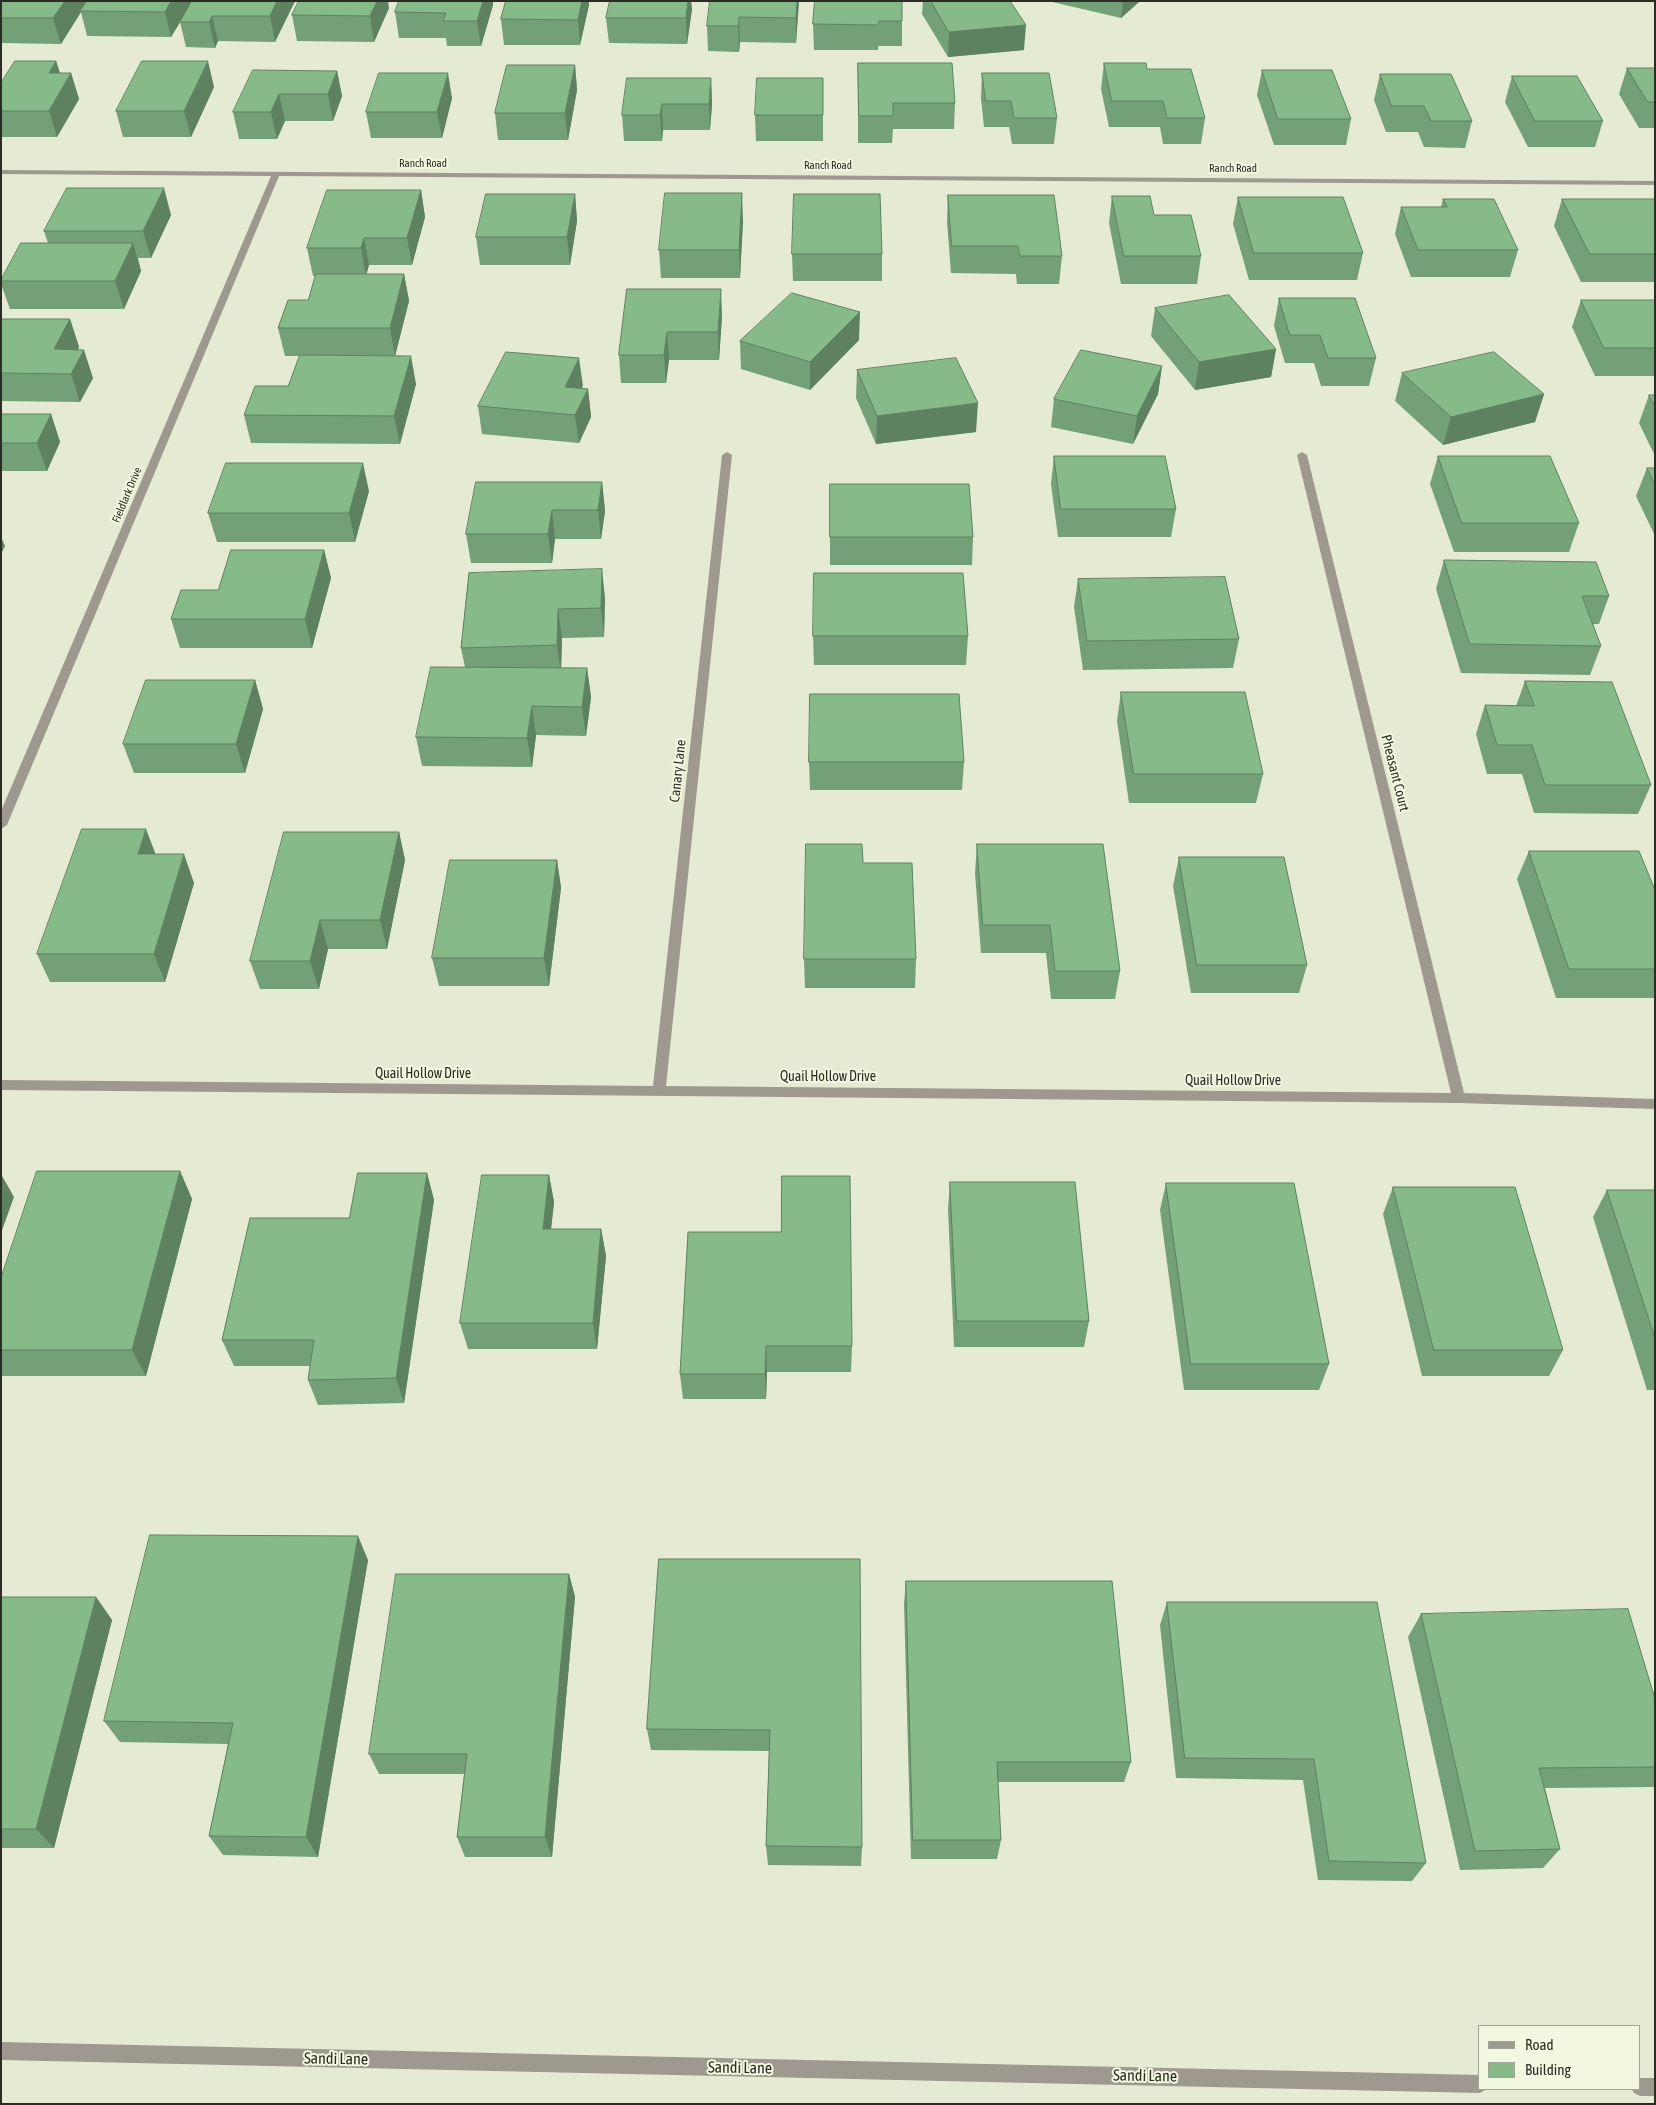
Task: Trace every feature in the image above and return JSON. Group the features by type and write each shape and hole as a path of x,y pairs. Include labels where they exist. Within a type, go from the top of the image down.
{"street":[{"name":"Ranch Road","path":"1,172 1655,183"},
{"name":"Fieldlark Drive","path":"1,825 276,174"},
{"name":"Canary Lane","path":"660,1091 727,455"},
{"name":"Pheasant Court","path":"1302,455 1458,1098"},
{"name":"Quail Hollow Drive","path":"1,1085 1458,1098 1655,1104"},
{"name":"Sandi Lane","path":"1,2051 1478,2084"},
{"path":"1641,2087 1655,2088"}],"building":[{"path":"1,1 65,1 53,18 1,18"},
{"path":"87,1 171,1 165,12 80,11"},
{"path":"192,1 277,1 270,16 212,16 209,22 180,22"},
{"path":"299,1 377,1 370,16 292,15"},
{"path":"399,1 483,1 477,21 443,21 446,13 395,12"},
{"path":"506,1 582,1 578,20 501,19"},
{"path":"610,1 688,1 686,18 606,18"},
{"path":"710,1 797,1 796,18 739,17 738,26 707,26"},
{"path":"815,1 902,1 902,21 879,21 878,25 813,24"},
{"path":"931,1 1010,1 1026,25 949,32"},
{"path":"15,61 56,61 49,73 71,73 49,111 1,111 1,83"},
{"path":"142,61 208,61 184,111 116,111"},
{"path":"858,63 952,63 955,103 893,103 893,116 859,116"},
{"path":"1104,63 1146,63 1147,69 1191,69 1205,118 1167,118 1163,101 1112,101"},
{"path":"507,65 575,65 565,113 495,113"},
{"path":"1627,68 1655,68 1655,102 1648,102"},
{"path":"253,70 337,71 328,94 279,94 271,112 233,112"},
{"path":"1262,70 1332,70 1351,119 1278,119"},
{"path":"379,73 448,73 437,112 366,112"},
{"path":"982,73 1049,73 1057,118 1014,118 1011,101 986,101"},
{"path":"1380,74 1451,74 1472,121 1431,121 1424,106 1392,106"},
{"path":"1512,76 1577,76 1603,121 1535,121"},
{"path":"627,78 711,78 709,104 662,104 660,115 622,115"},
{"path":"757,78 823,78 823,115 755,115"},
{"path":"67,188 164,188 143,231 44,231"},
{"path":"327,190 421,190 407,238 364,238 361,248 307,248"},
{"path":"665,193 742,193 739,250 659,250"},
{"path":"486,194 575,194 567,237 476,237"},
{"path":"794,194 880,194 882,254 792,254"},
{"path":"948,195 1054,195 1062,256 1020,256 1018,246 952,246"},
{"path":"1112,196 1150,196 1154,215 1191,215 1201,256 1124,256"},
{"path":"1238,197 1343,197 1363,253 1254,253"},
{"path":"1443,199 1494,199 1518,250 1418,250 1401,207 1447,207"},
{"path":"1562,199 1654,199 1655,254 1590,254"},
{"path":"21,243 133,243 115,281 1,281"},
{"path":"316,274 404,274 390,328 278,328 288,300 308,300"},
{"path":"627,289 721,289 718,332 667,332 664,355 619,355"},
{"path":"792,293 860,312 810,362 740,341"},
{"path":"1229,295 1276,349 1199,362 1155,308"},
{"path":"1279,298 1355,298 1376,358 1328,358 1320,335 1290,335"},
{"path":"1581,300 1655,300 1655,348 1604,348"},
{"path":"1,319 70,319 54,349 84,350 71,374 1,373"},
{"path":"1081,350 1162,366 1137,416 1054,399"},
{"path":"506,352 579,358 565,387 588,389 575,415 478,406"},
{"path":"1494,352 1544,394 1451,417 1402,373"},
{"path":"300,355 411,356 394,416 244,415 255,386 288,386"},
{"path":"956,358 978,403 877,416 857,370"},
{"path":"1649,395 1655,395 1655,406"},
{"path":"1,414 51,414 37,443 1,443"},
{"path":"1054,456 1165,456 1176,509 1061,509"},
{"path":"1438,456 1550,456 1579,523 1462,523"},
{"path":"226,463 363,463 349,513 208,513"},
{"path":"1647,468 1655,468 1655,484"},
{"path":"476,482 602,482 598,510 552,510 548,534 466,534"},
{"path":"830,484 969,484 973,537 830,537"},
{"path":"231,550 324,550 305,619 171,619 181,590 218,590"},
{"path":"1444,560 1596,562 1609,596 1582,596 1601,646 1470,644"},
{"path":"602,569 601,608 558,609 557,645 461,648 469,573"},
{"path":"814,573 963,573 968,636 813,636"},
{"path":"1225,577 1239,639 1087,641 1078,579"},
{"path":"431,667 587,668 582,707 532,706 527,738 416,737"},
{"path":"146,680 255,680 236,744 123,744"},
{"path":"1525,681 1612,682 1651,785 1545,785 1532,745 1497,745 1485,705 1534,706"},
{"path":"1121,692 1245,692 1263,774 1134,774"},
{"path":"810,694 959,694 964,762 809,762"},
{"path":"82,829 146,829 138,854 184,854 154,954 37,954"},
{"path":"284,832 399,832 380,920 320,920 310,961 250,961"},
{"path":"806,844 862,844 863,863 912,863 916,959 804,959"},
{"path":"977,844 1103,844 1120,971 1055,971 1050,925 983,925"},
{"path":"1529,851 1639,851 1655,890 1655,969 1569,969"},
{"path":"1179,857 1284,857 1307,965 1197,965"},
{"path":"450,860 557,860 544,958 432,958"},
{"path":"37,1171 180,1171 132,1350 1,1350 1,1278"},
{"path":"358,1173 427,1173 396,1378 308,1380 314,1340 222,1340 250,1218 349,1218"},
{"path":"482,1175 549,1175 543,1229 601,1229 593,1323 460,1323"},
{"path":"782,1176 850,1176 852,1346 766,1346 765,1374 680,1374 688,1232 781,1232"},
{"path":"950,1182 1075,1182 1089,1321 957,1321"},
{"path":"1166,1183 1294,1183 1329,1364 1191,1364"},
{"path":"1393,1187 1515,1187 1563,1350 1434,1350"},
{"path":"1607,1190 1655,1190 1655,1338"},
{"path":"150,1535 358,1536 306,1837 209,1836 233,1723 104,1721"},
{"path":"659,1559 860,1559 862,1847 766,1846 770,1730 647,1729"},
{"path":"396,1574 569,1574 545,1837 457,1837 467,1754 369,1754"},
{"path":"906,1581 1112,1581 1131,1762 997,1762 1001,1840 913,1840"},
{"path":"1,1597 96,1597 36,1829 1,1829"},
{"path":"1167,1602 1377,1602 1426,1863 1329,1861 1314,1759 1185,1758"},
{"path":"1628,1609 1655,1699 1655,1767 1539,1768 1560,1849 1475,1851 1421,1614"}]}
